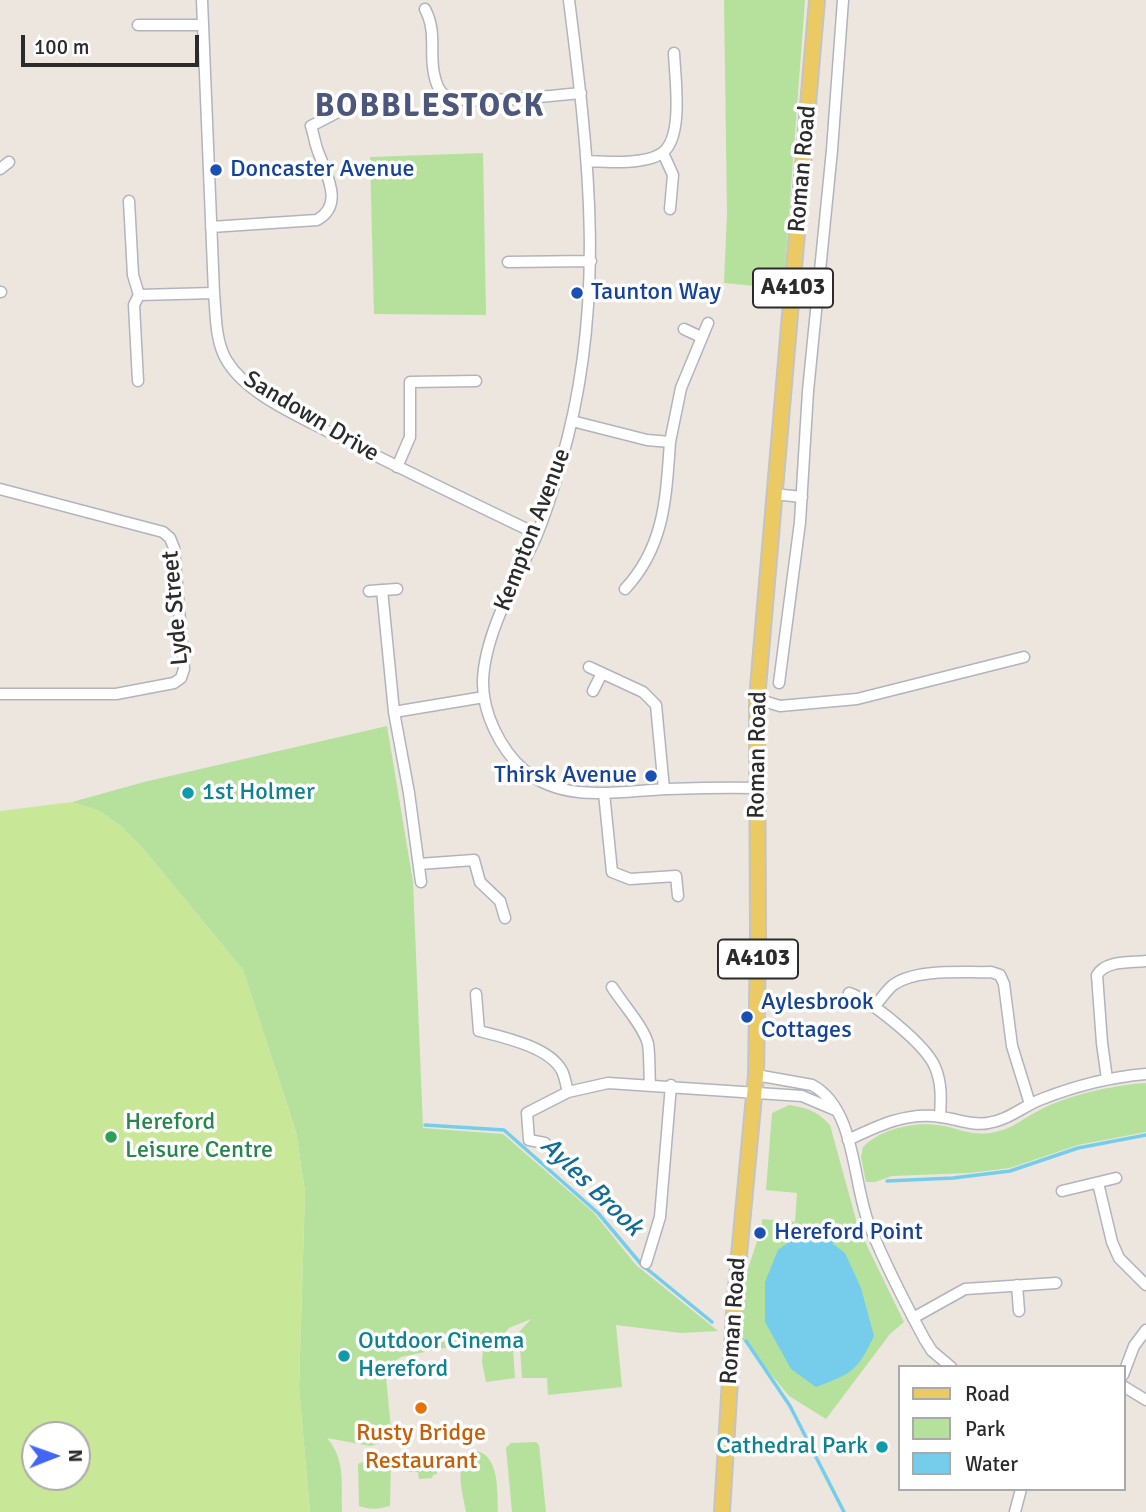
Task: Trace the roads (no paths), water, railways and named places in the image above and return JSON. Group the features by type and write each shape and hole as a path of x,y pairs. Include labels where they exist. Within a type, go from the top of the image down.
{"main road":[{"name":"Roman Road","path":"722,1512 733,1323 756,1075 757,699 817,0"}],"street":[{"name":"Sandown Drive","path":"202,0 214,293 219,336 225,358 235,373 254,389 298,415 397,467 537,534"},
{"name":"Kempton Avenue","path":"569,0 587,161 591,261 588,324 572,421 561,463 537,534 489,647 484,697 495,731 524,769 536,778 567,791 604,793 757,788"},
{"name":"Roman Road","path":"779,683 802,497 843,0"},
{"path":"425,9 432,23 434,74 439,90 446,97 520,99 581,93"},
{"path":"138,25 202,25"},
{"path":"587,161 627,161 663,153 670,144 676,121 674,53"},
{"path":"211,227 317,220 326,215 332,194 328,170 319,154 312,126 340,111"},
{"path":"663,153 673,175 670,209"},
{"path":"129,201 133,275 139,295 134,305 138,381"},
{"path":"508,262 591,261"},
{"path":"139,295 214,293"},
{"path":"625,589 641,569 664,516 670,473 670,442 681,388 708,323"},
{"path":"684,329 701,337"},
{"path":"397,467 410,437 410,382 477,381"},
{"path":"572,421 647,440 670,442"},
{"name":"Lyde Street","path":"0,489 163,532 170,538 174,548 184,669 181,678 174,683 116,694 0,694"},
{"path":"774,494 802,497"},
{"path":"369,591 397,589"},
{"path":"382,590 394,712 421,882"},
{"path":"757,699 780,706 857,699 1024,657"},
{"path":"589,667 643,692 656,705 664,789"},
{"path":"593,691 601,673"},
{"path":"394,712 484,697"},
{"path":"604,793 612,872 631,879 676,876 678,896"},
{"path":"419,864 474,860 480,882 500,901 505,918"},
{"path":"1107,1079 1101,1043 1097,975 1101,969 1110,965 1146,961"},
{"path":"875,1006 891,986 903,979 919,975 991,972 1000,975 1004,984 1012,1046 1030,1104"},
{"path":"612,987 643,1031 648,1045 650,1084"},
{"path":"849,993 875,1006 924,1051 934,1064 940,1079 940,1116"},
{"path":"476,994 479,1031 515,1040 543,1053 561,1069 568,1092"},
{"path":"848,1140 895,1120 914,1116 940,1116 981,1125 1009,1117 1030,1104 1107,1079 1146,1074"},
{"path":"756,1075 812,1085 827,1095 844,1125 869,1225 913,1318 932,1351 949,1365"},
{"path":"545,1143 528,1140 527,1113 568,1092 608,1083 671,1085 802,1096 835,1110"},
{"path":"646,1263 660,1217 671,1085"},
{"path":"1062,1191 1116,1178"},
{"path":"1098,1183 1112,1242 1119,1258 1146,1284"},
{"path":"913,1318 965,1289 1056,1283"},
{"path":"1017,1286 1019,1311"},
{"path":"1125,1370 1134,1346 1146,1330"},
{"path":"1125,1387 1146,1400"},
{"path":"1015,1512 1020,1491"}],"water":[{"path":"798,1235 821,1235 845,1253 861,1288 874,1336 858,1364 846,1374 816,1387 791,1369 765,1322 765,1282 778,1250"}],"waterway":[{"name":"Ayles Brook","path":"425,1125 504,1130 598,1213 641,1264 712,1322"},
{"path":"887,1181 953,1178 1010,1171 1078,1148 1146,1135"},
{"path":"831,1242 845,1233 862,1236"},
{"name":"Ayles Brook","path":"746,1341 790,1406 844,1512"}],"place":[{"name":"Doncaster Avenue","path":"216,170"},
{"name":"Taunton Way","path":"577,293"},
{"name":"Thirsk Avenue","path":"651,776"},
{"name":"1st Holmer","path":"188,793"},
{"name":"Aylesbrook Cottages","path":"747,1017"},
{"name":"Hereford Leisure Centre","path":"111,1137"},
{"name":"Hereford Point","path":"760,1233"},
{"name":"Outdoor Cinema Hereford","path":"344,1356"},
{"name":"Rusty Bridge Restaurant","path":"421,1408"},
{"name":"Cathedral Park","path":"882,1447"}],"district":[{"name":"BOBBLESTOCK","path":"430,108"}]}
